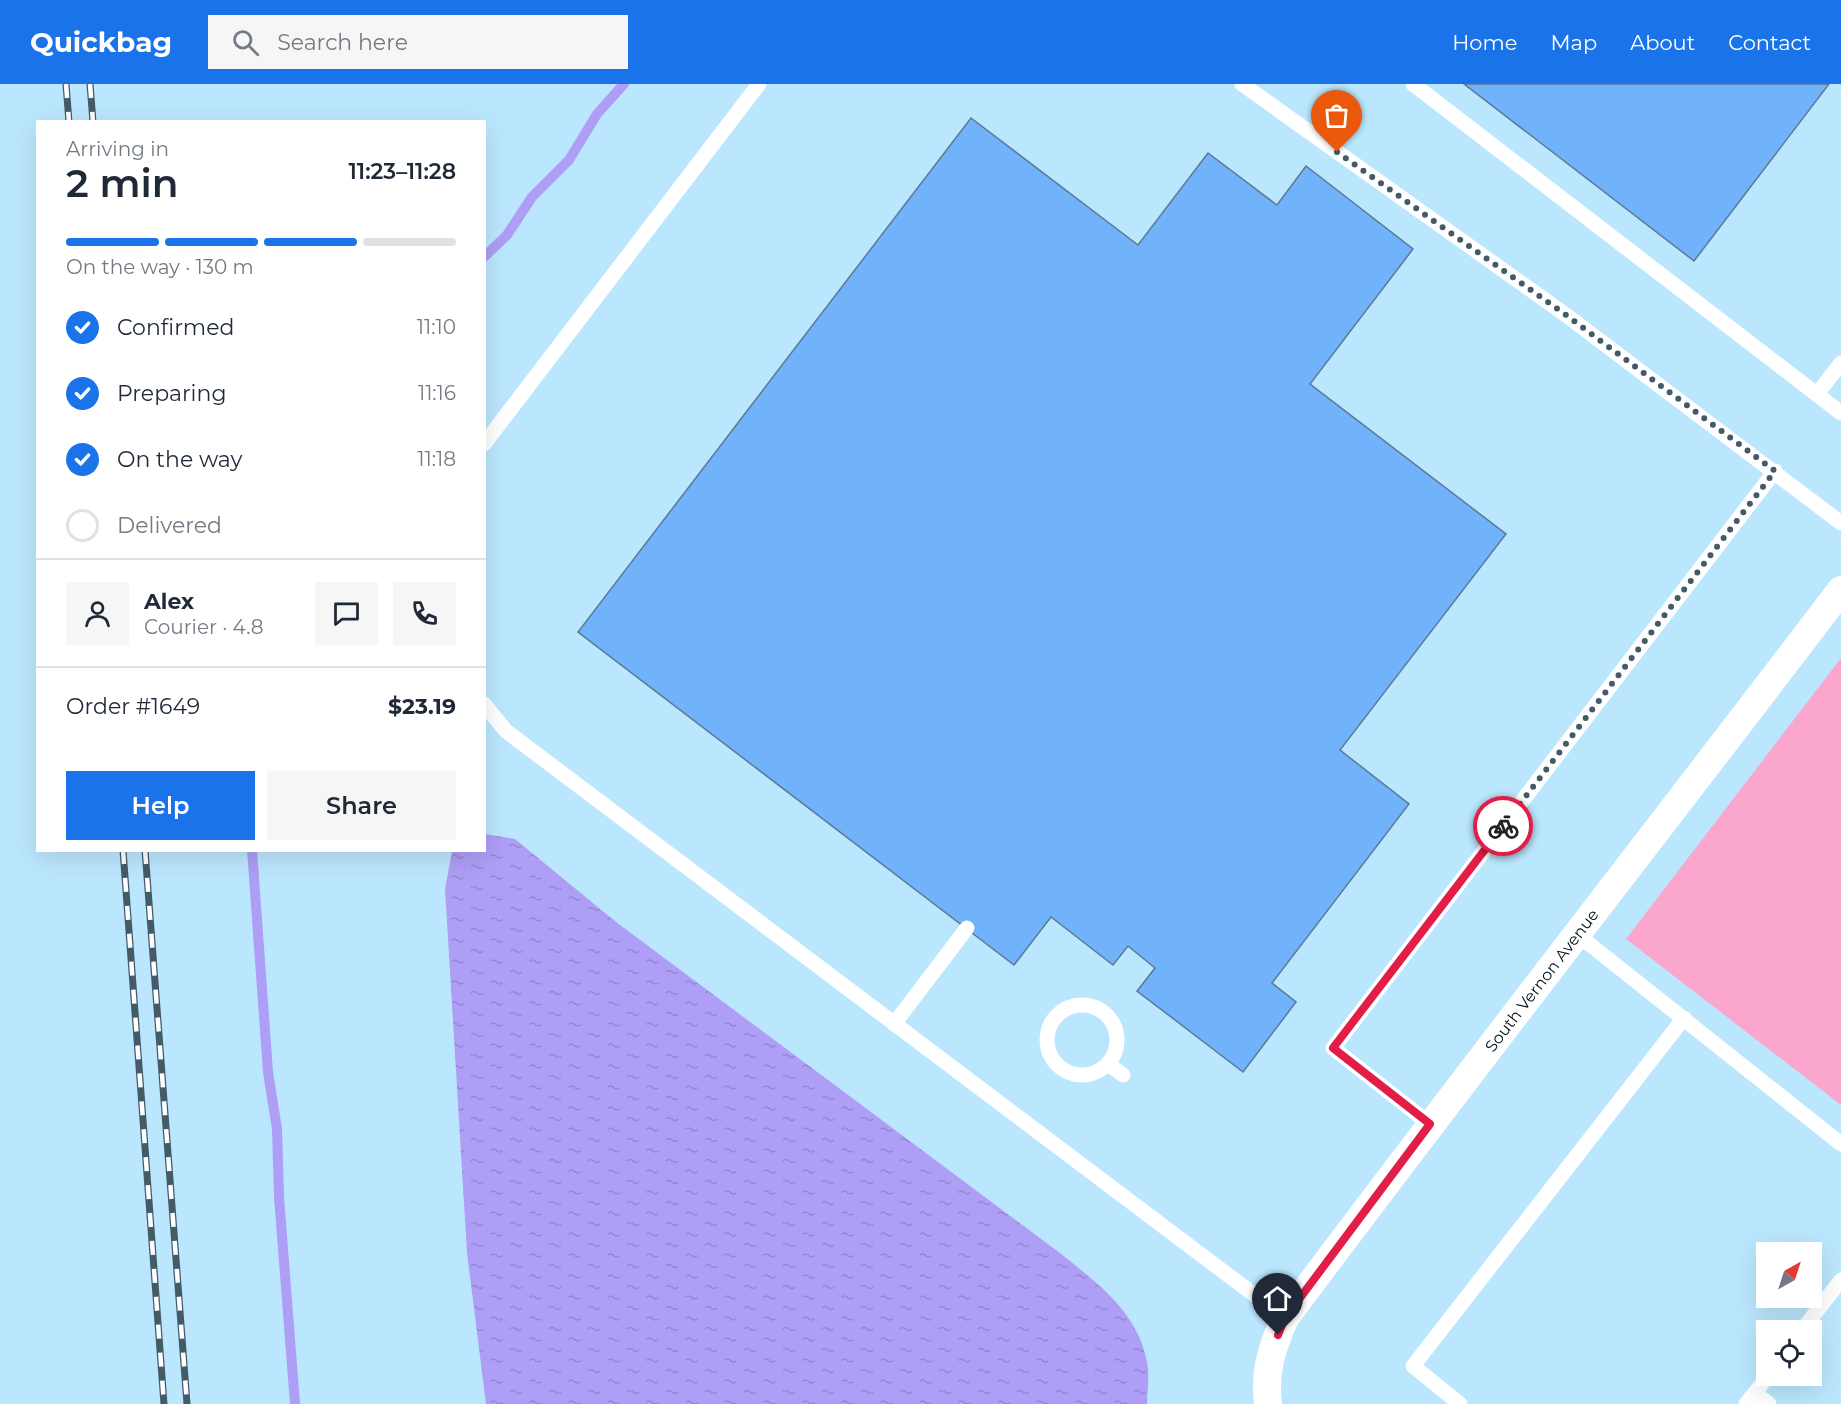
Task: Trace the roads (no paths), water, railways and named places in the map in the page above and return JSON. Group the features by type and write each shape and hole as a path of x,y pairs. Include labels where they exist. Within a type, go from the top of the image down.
{"street":[{"name":"South Vernon Avenue","path":"1267,1394 1270,1352 1285,1318 1430,1124 1578,935 1841,590"}],"lane":[{"path":"486,441 759,84"},
{"path":"1242,84 1566,315 1841,523"},
{"path":"1413,84 1841,413"},
{"path":"1817,394 1841,363"},
{"path":"1430,1124 1333,1048 1775,471"},
{"path":"486,706 506,731 1285,1318"},
{"path":"894,1024 967,928"},
{"path":"1578,935 1841,1144"},
{"path":"1078,1005 1102,1011 1115,1029 1117,1040 1115,1051 1108,1064 1092,1074 1081,1075 1060,1068 1052,1059 1046,1036 1057,1014 1078,1005"},
{"path":"1460,1404 1413,1366 1684,1018"},
{"path":"1108,1064 1123,1074"},
{"path":"1810,1320 1841,1280"},
{"path":"1760,1386 1750,1398 1769,1404"}],"water":[{"path":"486,834 515,839 616,922 1060,1253 1101,1287 1125,1313 1142,1344 1148,1367 1147,1404 486,1404 467,1253 445,889 452,852 486,852"}],"waterway":[{"path":"486,255 507,235 532,197 569,160 597,114 624,84"},
{"path":"252,852 268,1072 277,1129 279,1197 295,1404"}],"railway":[{"path":"66,84 69,120"},
{"path":"90,84 93,120"},
{"path":"123,852 164,1404"},
{"path":"145,852 187,1404"}]}
